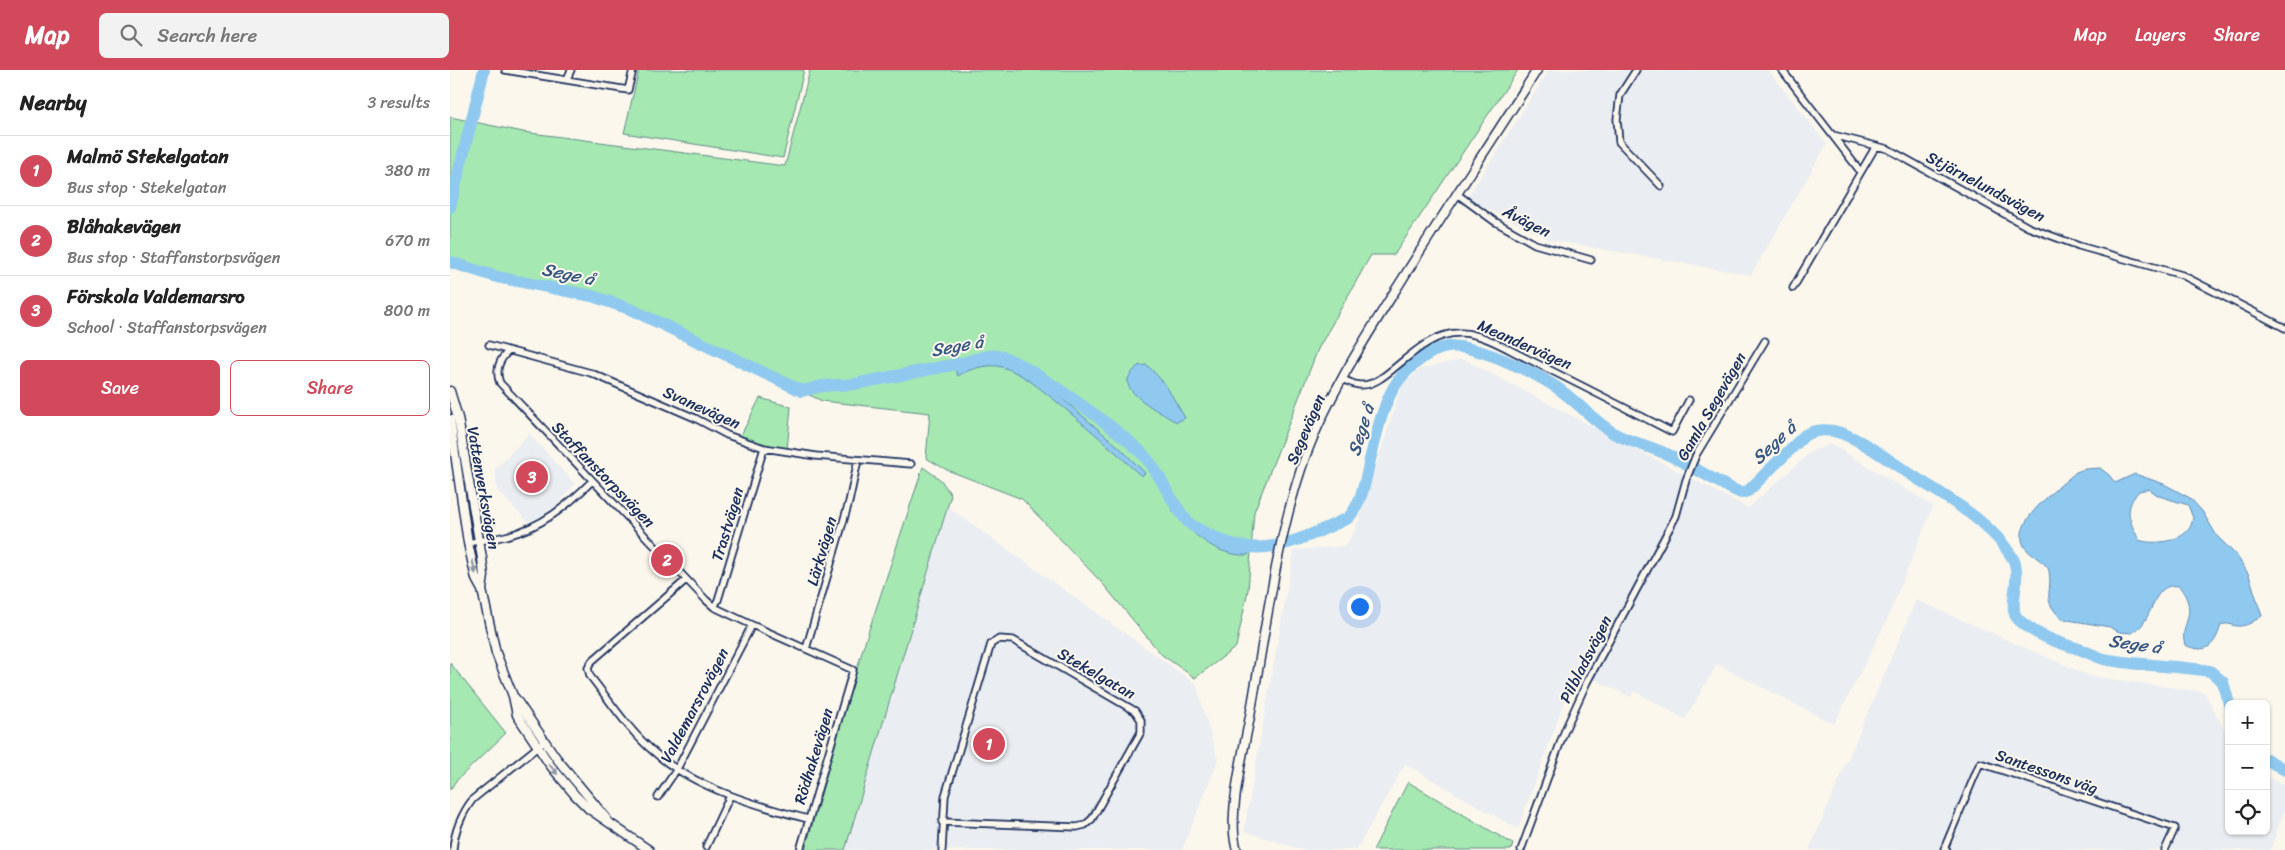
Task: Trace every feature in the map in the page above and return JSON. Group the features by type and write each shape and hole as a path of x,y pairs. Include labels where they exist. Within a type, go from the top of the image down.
{"street":[{"path":"504,70 628,90 632,70"},
{"path":"567,79 571,70"},
{"name":"Segevägen","path":"1237,850 1234,841 1235,805 1264,633 1294,490 1307,454 1342,379 1386,305 1537,70"},
{"path":"1636,70 1620,95 1617,119 1619,142 1661,186"},
{"path":"1782,70 1860,171"},
{"name":"Stjärnelundsvägen","path":"1833,135 1876,146 1901,156 2028,227 2079,246 2182,276 2285,328"},
{"path":"1793,288 1876,146"},
{"name":"Åvägen","path":"1457,194 1494,221 1534,244 1590,260"},
{"name":"Meandervägen","path":"1342,379 1360,385 1373,383 1412,352 1431,340 1448,334 1465,333 1490,341 1672,432 1689,400"},
{"name":"Gamla Segevägen","path":"1685,483 1696,456 1764,340"},
{"name":"Svanevägen","path":"489,345 591,373 695,418 727,435 764,448 816,456 911,464"},
{"name":"Staffanstorpsvägen","path":"509,351 503,356 497,370 500,383 686,580 714,607 853,670"},
{"name":"Vattenverksvägen","path":"450,391 458,418 479,541 484,576 482,590"},
{"name":"Vattenverksvägen","path":"450,419 468,543 476,579 482,590 496,653 513,696 517,716 537,747 575,796 589,809 649,850"},
{"name":"Trastvägen","path":"714,607 718,600 764,448"},
{"name":"Lärkvägen","path":"806,648 849,502 858,460"},
{"path":"468,543 505,536 541,524 557,513 592,480"},
{"name":"Pilbladsvägen","path":"1521,850 1565,730 1587,682 1676,516 1685,483"},
{"path":"686,580 595,658 588,668 590,676 636,734 653,752 677,769 730,796 808,819"},
{"name":"Valdemarsrovägen","path":"658,797 677,769 752,625"},
{"name":"Stekelgatan","path":"942,822 1077,827 1085,825 1092,819 1141,732 1141,720 1135,711 1013,640 999,639 991,644 985,658 945,796 942,822 942,850"},
{"name":"Rödhakevägen","path":"800,850 853,670"},
{"name":"Vattenverksvägen","path":"513,696 525,710 545,741 609,822"},
{"path":"453,850 460,822 466,808 473,799 545,741"},
{"name":"Santessons väg","path":"1948,850 1944,849 1980,763 2175,828 2165,850"},
{"path":"706,847 730,796"}],"shaded area":[{"path":"1549,70 1768,70 1827,144 1751,275 1550,240 1467,198"},
{"path":"1463,359 1748,508 1812,451 1831,444 1933,506 1885,624 1834,724 1717,664 1685,719 1634,691 1631,697 1580,673 1562,708 1518,829 1405,764 1356,850 1302,850 1244,831 1294,550 1345,546 1355,531 1402,385 1420,369"},
{"path":"529,434 575,484 549,514 530,524 497,490 495,470"},
{"path":"948,507 1196,684 1218,760 1182,850 845,850"},
{"path":"1916,600 2090,676 2204,692 2225,731 2225,835 2270,835 2270,778 2285,786 2285,809 2270,850 1809,850"}],"green space":[{"path":"639,70 804,70 783,158 624,133"},
{"path":"810,70 1518,70 1394,255 1371,255 1318,349 1254,512 1248,590 1236,647 1195,678 1162,655 1103,584 1022,499 947,470 926,458 930,413 822,401 630,309 592,296 497,277 450,262 450,117 523,132 785,166"},
{"path":"760,398 791,407 787,450 740,437"},
{"path":"923,467 941,480 951,495 845,850 805,850 863,648"},
{"path":"450,663 506,733 455,782 450,790"},
{"path":"1408,782 1513,844 1511,850 1373,850"}],"water":[{"path":"991,359 1015,366 1058,395 1119,447 1145,473 1141,476 1057,402 1017,373 1002,367 985,366 958,376 955,369"},
{"path":"1147,365 1165,384 1185,418 1177,422 1171,419 1144,402 1131,391 1128,385 1130,375 1138,366"},
{"path":"2100,468 2115,483 2135,474 2164,484 2190,498 2202,511 2217,536 2237,556 2249,575 2262,616 2251,623 2241,626 2221,625 2213,643 2199,649 2185,645 2184,631 2189,611 2185,596 2179,586 2171,586 2159,593 2141,626 2132,633 2119,632 2110,627 2062,619 2055,612 2049,601 2050,579 2048,568 2028,551 2022,541 2023,530 2036,508 2047,497 2076,472","holes":["2149,489 2159,496 2188,505 2193,518 2191,526 2184,534 2172,540 2158,542 2139,540 2130,520 2129,509 2131,503 2139,491"]},
{"path":"1175,507 1190,525 1207,538 1227,547 1249,551 1248,555 1236,555 1225,552 1205,542 1187,527 1172,510"}],"waterway":[{"name":"Sege å","path":"450,207 484,70"},
{"name":"Sege å","path":"450,262 497,277 592,296 630,309 802,391 822,386 855,384 967,362 985,356 1003,357 1056,387 1122,435 1138,449 1153,467 1189,523 1230,544 1247,547 1281,545 1298,540 1348,518 1361,496 1379,425 1393,388 1402,376 1426,355 1447,347 1472,349 1519,367 1564,393 1615,434 1671,456 1741,493 1748,491 1805,435 1828,430 1837,432 1849,436 1873,450 1963,508 1990,530 2012,557 2016,573 2015,614 2031,630 2104,659 2210,671 2223,682 2228,700"},
{"name":"Sege å","path":"2270,761 2285,770"}],"place":[{"name":"Förskola Valdemarsro","path":"532,477"},
{"name":"Blåhakevägen","path":"667,560"},
{"name":"Malmö Stekelgatan","path":"989,744"}]}
